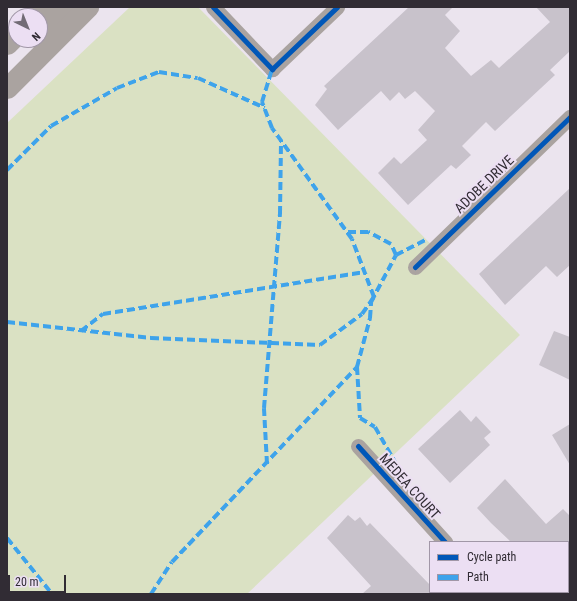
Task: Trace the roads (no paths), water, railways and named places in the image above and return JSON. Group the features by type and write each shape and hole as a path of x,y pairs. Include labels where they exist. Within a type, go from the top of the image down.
{"main road":[{"path":"48,26 67,7"},
{"path":"7,88 88,7"},
{"path":"28,67 36,48"}],"street":[{"path":"213,7 272,69 337,7"},
{"name":"ADOBE DRIVE","path":"415,267 570,117"},
{"name":"MEDEA COURT","path":"358,446 444,541"}]}
